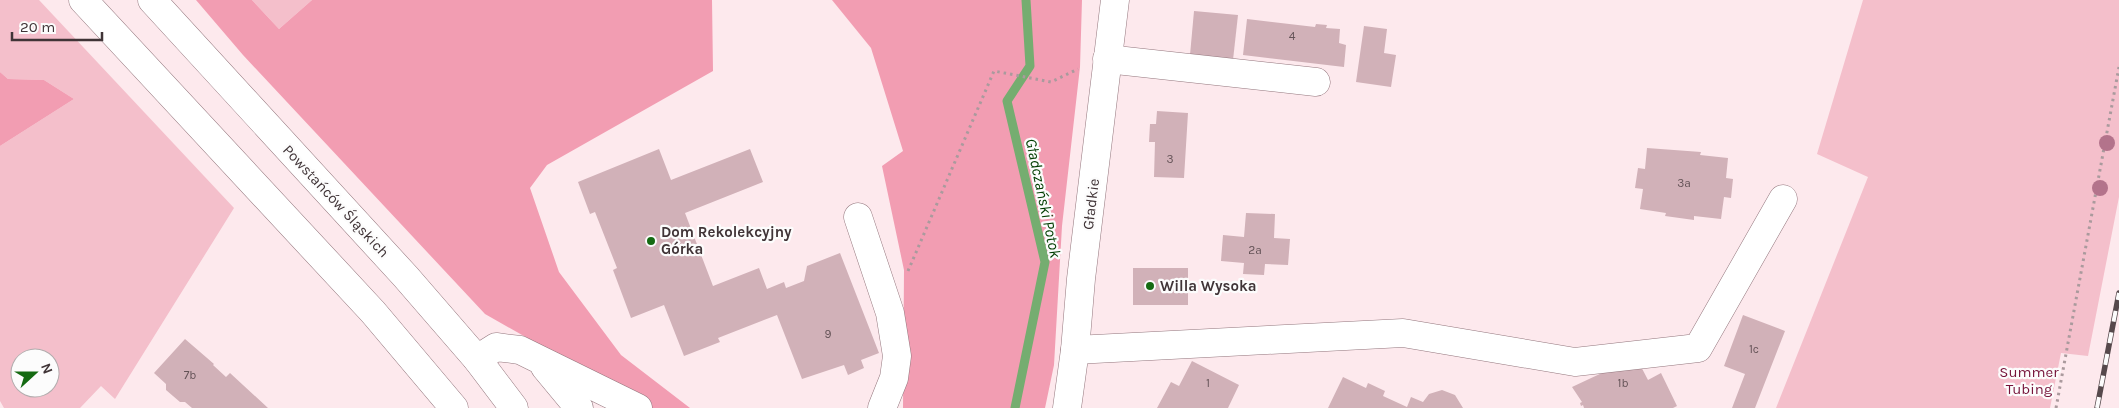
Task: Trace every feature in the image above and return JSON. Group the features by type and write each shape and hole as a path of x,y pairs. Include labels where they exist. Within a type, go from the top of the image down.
{"street":[{"path":"83,0 373,312 454,408"},
{"name":"Powstańców Śląskich","path":"152,0 400,270 477,359 514,408"},
{"name":"Gładkie","path":"1067,408 1115,0"},
{"path":"1107,59 1316,82"},
{"path":"1075,350 1404,333 1575,362 1698,348 1783,199"},
{"path":"858,217 890,313 897,356 894,378 882,408"},
{"path":"477,359 496,347 520,350 638,408"},
{"path":"537,358 579,408"}],"path":[{"path":"2056,408 2119,67"},
{"path":"890,313 994,71 1051,82"}],"green space":[{"path":"0,0 39,0 234,208 115,399 101,386 80,408 4,408 0,401 0,146 74,99 44,80 8,79 0,72"},
{"path":"252,0 312,0 279,29"},
{"name":"Summer Tubing","path":"1863,0 2119,0 2119,197 2088,356 2061,353 2050,408 1776,408 1868,177 1817,154"}],"shaded area":[{"path":"196,0 252,0 279,29 312,0 712,0 713,71 547,165 530,188 559,272 621,355 690,408 651,408 485,314 243,55"},
{"path":"832,0 1082,0 1080,67 1062,226 1054,365 1045,408 903,408 904,270 882,166 903,151 871,48"},
{"path":"0,72 8,79 44,80 74,99 0,146"}],"building":[{"path":"1194,11 1238,15 1233,60 1190,55"},
{"path":"1247,19 1315,27 1316,24 1327,25 1326,28 1340,29 1339,43 1346,45 1344,67 1243,55"},
{"path":"1364,26 1387,29 1384,53 1396,55 1391,87 1356,82"},
{"path":"1157,111 1188,113 1184,178 1154,177 1155,142 1149,142 1150,124 1156,124"},
{"path":"1647,148 1701,152 1700,155 1728,158 1726,178 1733,179 1731,198 1724,197 1721,219 1694,216 1694,220 1665,216 1666,213 1640,209 1643,189 1635,188 1638,168 1645,169"},
{"name":"Dom Rekolekcyjny Górka","path":"659,149 671,180 750,149 763,182 685,213 713,286 759,268 767,289 784,282 786,288 804,281 807,266 840,253 879,353 861,360 864,368 848,375 844,365 802,379 777,315 718,338 720,342 684,356 664,305 631,318 613,270 617,268 595,212 590,214 578,182"},
{"path":"1246,213 1275,214 1274,238 1290,239 1288,265 1265,264 1264,275 1243,274 1244,263 1221,261 1223,235 1244,237"},
{"path":"1133,268 1188,268 1188,305 1133,305"},
{"path":"1743,315 1785,331 1755,408 1732,408 1745,374 1724,366"},
{"path":"185,339 226,377 230,373 268,408 192,408 185,402 180,402 166,390 166,384 154,373"},
{"path":"1636,357 1648,380 1661,373 1677,406 1673,408 1584,408 1583,405 1581,406 1580,403 1582,402 1572,387"},
{"path":"1192,361 1239,385 1228,408 1157,408 1171,382 1179,386"},
{"path":"1343,377 1366,388 1368,383 1385,391 1383,396 1407,407 1411,397 1423,402 1429,394 1442,390 1455,395 1463,408 1328,408"}],"waterway":[{"name":"Gładczański Potok","path":"1015,408 1045,262 1007,101 1030,66 1026,0"}],"railway":[{"path":"2097,408 2119,293"}],"place":[{"name":"Dom Rekolekcyjny Górka","path":"651,241"},
{"name":"Willa Wysoka","path":"1150,286"}]}
